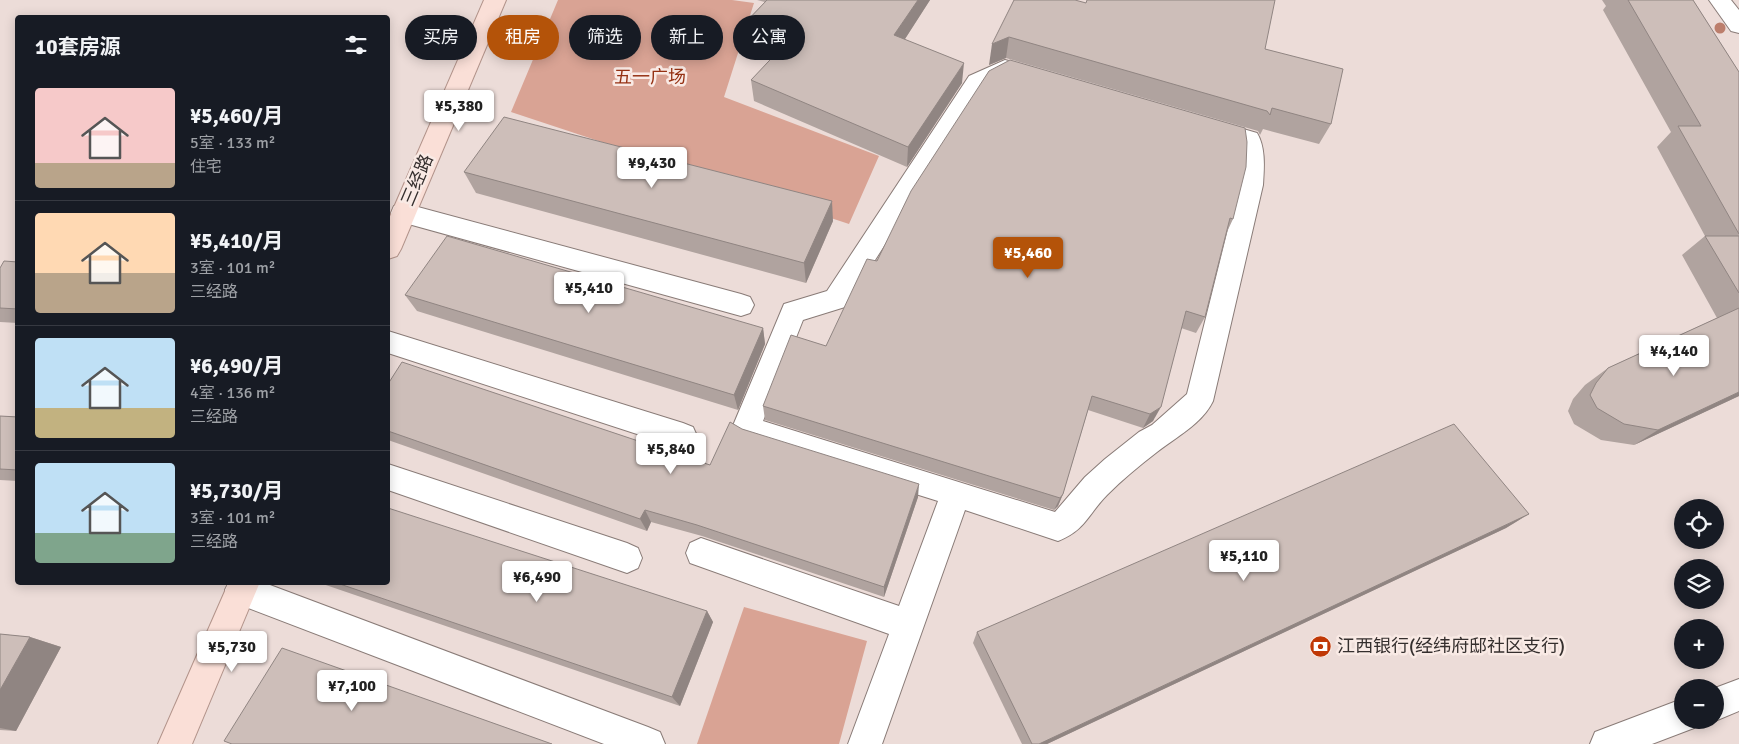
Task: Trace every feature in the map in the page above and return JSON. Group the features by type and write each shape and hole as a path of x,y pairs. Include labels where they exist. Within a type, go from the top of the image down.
{"main road":[{"name":"三经路","path":"390,244 494,0"},
{"path":"175,744 243,586"}],"street":[{"path":"1720,0 1739,26"},
{"path":"1005,68 1249,140 1252,160 1251,185 1199,401 1162,434 1115,468 1095,488 1070,520 1058,527 956,493 746,428 793,312 836,299 977,82 1005,68"},
{"path":"403,213 741,305"},
{"path":"390,343 683,436"},
{"path":"390,478 627,558"},
{"path":"866,744 956,493"},
{"path":"701,553 908,625"},
{"path":"243,586 648,744"},
{"path":"1724,701 1739,696"},
{"path":"1607,744 1674,719"}],"green space":[{"name":"五一广场","path":"558,0 732,0 754,3 750,15 733,15 733,60 736,60 724,97 879,156 849,224 511,112 533,60 559,60 559,15 552,15"},
{"path":"744,607 867,641 839,744 697,744"}],"building":[{"path":"767,0 918,0 894,35 964,63 908,147 751,80 770,60 805,60 805,15 753,15"},
{"path":"1014,0 1075,0 1086,3 1087,0 1275,0 1265,49 1343,69 1331,124 1272,108 1270,115 1267,111 1009,37 992,44"},
{"path":"1628,0 1693,0 1739,72 1739,234 1678,126 1701,126"},
{"path":"1010,60 1245,128 1247,142 1246,167 1233,219 1230,218 1205,317 1186,311 1161,407 1150,414 1092,396 1063,494 1060,498 763,406 791,335 826,346 867,259 877,261 911,191 989,71"},
{"path":"504,117 832,201 804,263 464,172"},
{"path":"447,236 763,328 734,395 405,295"},
{"path":"1705,236 1739,236 1739,293"},
{"path":"4,261 15,262 15,309 0,308 0,268"},
{"path":"1739,308 1739,392 1658,430 1624,424 1597,408 1590,395 1596,383 1608,368"},
{"path":"402,362 710,465 730,422 742,429 919,484 884,587 697,525 645,510 640,519 390,432 390,381"},
{"path":"0,416 15,417 15,470 0,469"},
{"path":"1454,424 1529,514 1039,744 1032,744 977,632"},
{"path":"390,509 707,611 672,697 343,585 390,585"},
{"path":"0,634 30,637 0,690"},
{"path":"282,648 552,744 232,744 224,741"}],"place":[{"name":"江西银行(经纬府邸社区支行)","path":"1321,646"}]}
